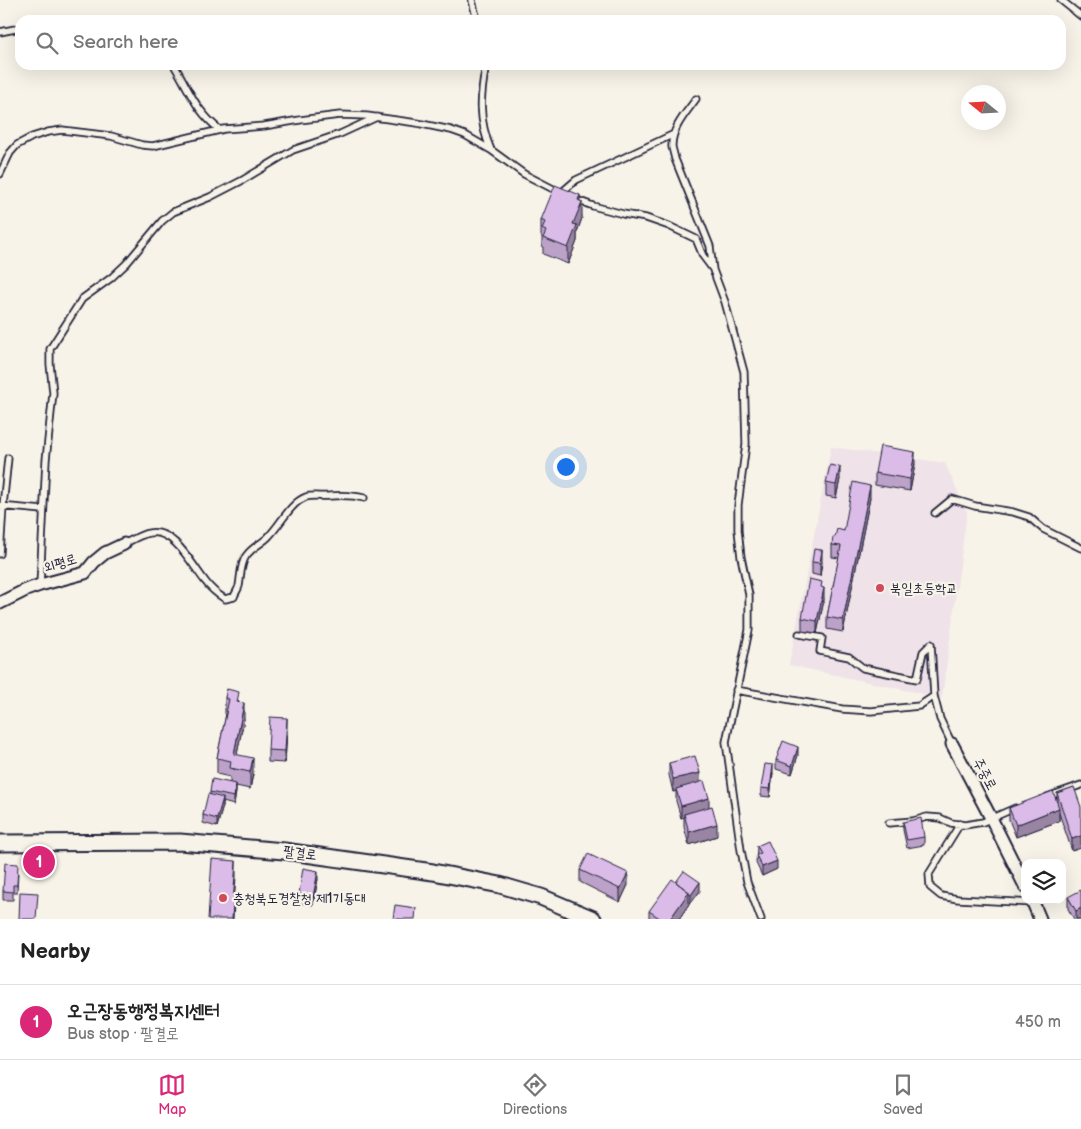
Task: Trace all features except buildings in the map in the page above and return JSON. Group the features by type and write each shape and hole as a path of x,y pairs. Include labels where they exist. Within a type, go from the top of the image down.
{"street":[{"name":"외평로","path":"0,604 40,584 85,573 105,553 124,544"},
{"name":"주중로","path":"952,744 1021,878"},
{"name":"팔결로","path":"0,844 180,842 284,851 433,872 500,885 541,897 593,919"},
{"path":"1034,904 1040,919"}],"lane":[{"path":"472,0 476,15"},
{"path":"1061,0 1081,16"},
{"path":"0,32 15,29"},
{"path":"177,70 200,111 220,130"},
{"path":"485,70 481,90 482,112 485,136 491,150"},
{"path":"696,99 679,123 674,134 672,146 675,159 710,246 714,270 725,302 744,372 746,444 738,505 738,530 741,557 749,595 749,630 726,742 740,850 747,882 761,919"},
{"path":"0,174 16,145 48,132 62,130 110,136 142,145 153,146 220,130 340,116 377,117 417,123 465,135 491,150 524,174 566,195 593,206 646,218 669,226 696,239 703,256 714,270"},
{"path":"40,584 46,460 53,394 50,349 82,299 111,278 126,264 162,221 173,212 210,197 294,150 340,134 377,117"},
{"path":"566,195 576,180 674,134"},
{"path":"0,554 1,506 8,458"},
{"path":"124,544 149,533 158,533 166,536 188,557 206,583 216,593 225,598 234,596 246,556 254,546 266,540 272,534 288,511 298,502 307,496 354,495 364,498"},
{"path":"935,513 952,499 975,506 1014,512 1028,517 1043,529 1081,548"},
{"path":"1,506 43,510"},
{"path":"799,634 822,638 820,651 849,657 863,668 917,680 923,652 930,644 934,696 940,719 952,744"},
{"path":"736,690 842,709 871,711 919,706 934,696"},
{"path":"1043,799 1081,785"},
{"path":"890,823 913,821 927,817 940,818 951,823 965,825 983,822 1019,807"},
{"path":"960,824 929,874 930,887 941,896 958,899 1021,902"}],"shaded area":[{"name":"북일초등학교","path":"831,447 945,463 967,512 942,698 789,665"}],"place":[{"name":"북일초등학교","path":"880,588"},
{"name":"오근장동행정복지센터","path":"39,862"},
{"name":"충청북도경찰청 제1기동대","path":"223,898"}]}
